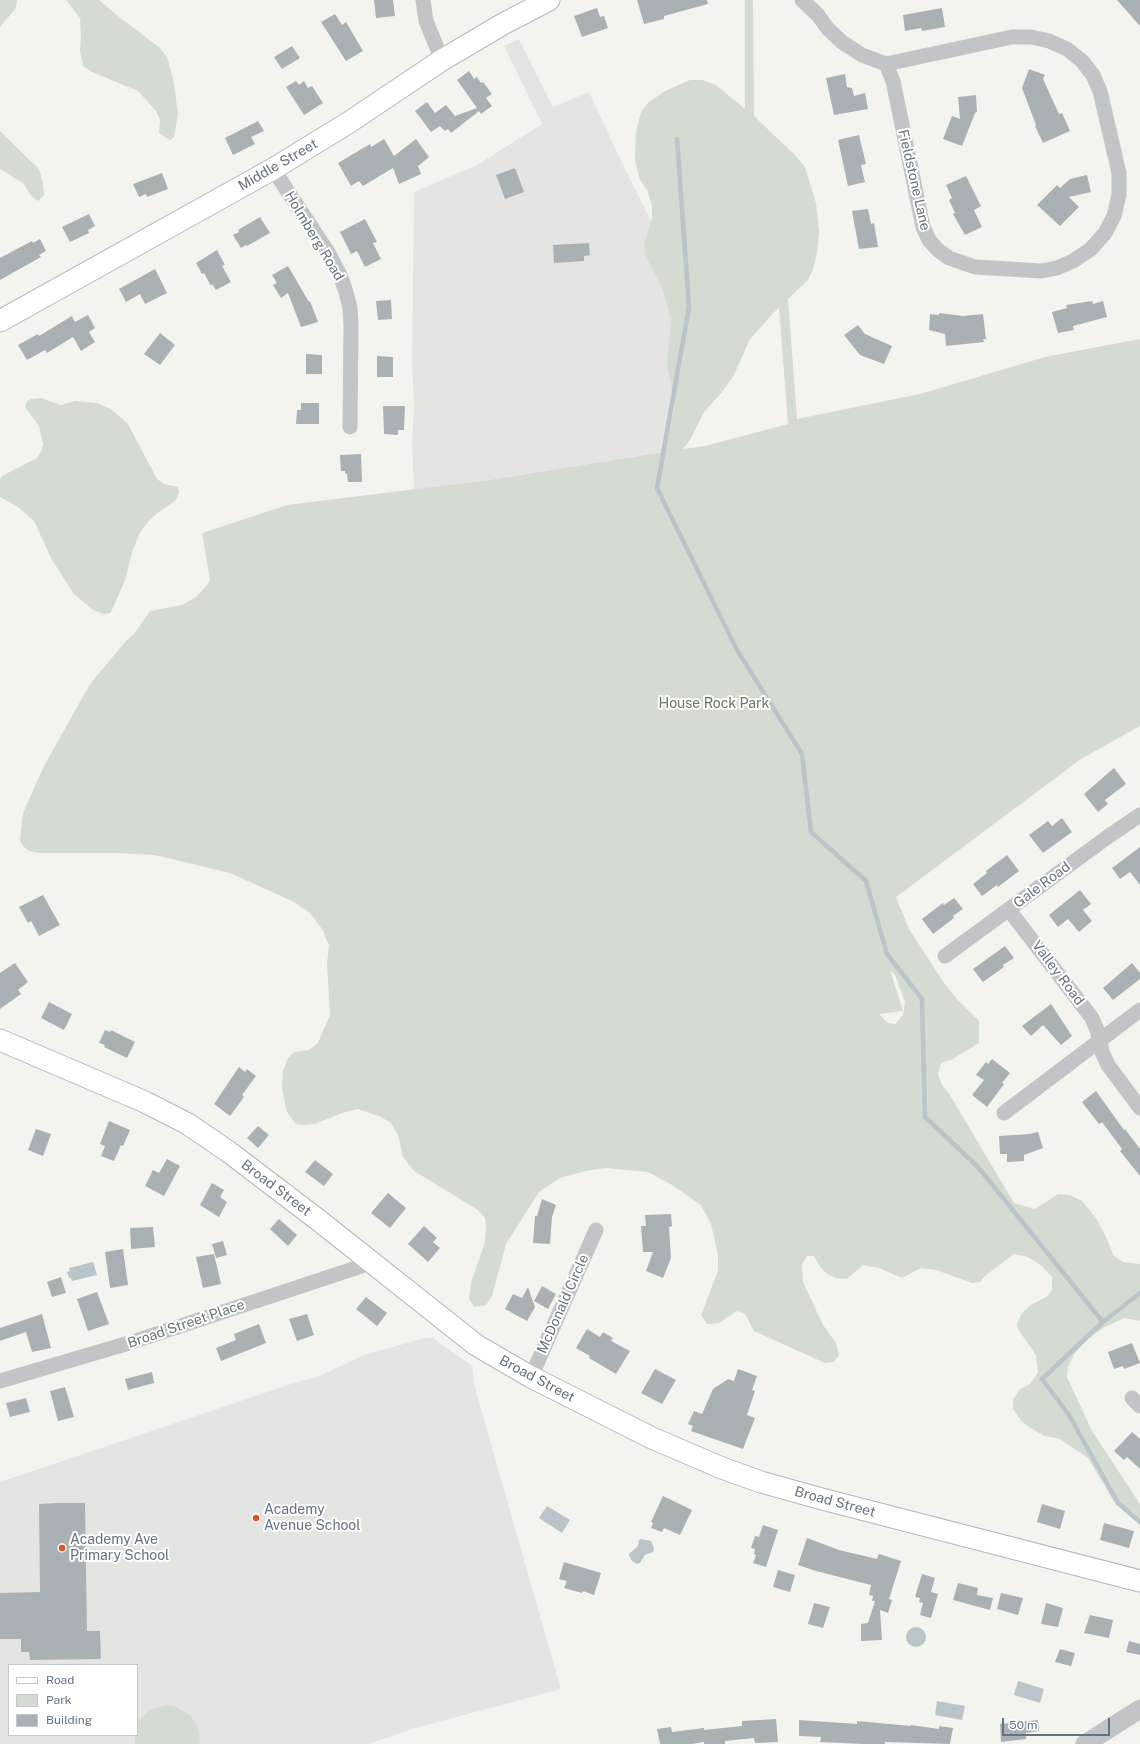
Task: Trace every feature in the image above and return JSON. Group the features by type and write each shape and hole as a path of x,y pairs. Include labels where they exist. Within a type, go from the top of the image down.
{"main road":[{"name":"Middle Street","path":"0,320 273,169 360,116 442,60 503,24 549,0"},
{"name":"Broad Street","path":"0,1040 145,1102 188,1124 253,1170 476,1345 530,1377 652,1438 738,1474 822,1499 1140,1581"}],"street":[{"path":"423,0 428,26 442,60"},
{"path":"802,0 816,7 828,29 842,42 862,55 886,64"},
{"name":"Fieldstone Lane","path":"1031,37 1049,41 1067,49 1082,61 1093,75 1100,91 1119,173 1119,195 1114,216 1105,233 1092,249 1073,261 1057,268 1041,271 975,267 949,258 938,250 929,240 923,227 893,81 886,64 1012,38 1031,37"},
{"name":"Holmberg Road","path":"273,169 328,254 340,275 346,292 350,308 351,325 350,427"},
{"name":"Gale Road","path":"945,956 1140,815"},
{"name":"Valley Road","path":"1009,910 1092,1018 1108,1065 1140,1108"},
{"path":"1004,1112 1140,1010"},
{"name":"McDonald Circle","path":"530,1377 596,1230"},
{"name":"Broad Street Place","path":"0,1381 129,1343 371,1263"},
{"path":"1085,1744 1140,1709"}],"shaded area":[{"path":"519,39 553,107 589,92 623,165 690,299 680,449 489,480 414,490 412,447 414,406 412,361 414,192 477,165 542,124 504,46"},
{"path":"93,1262 97,1275 72,1281 71,1278 69,1278 67,1272 70,1271 69,1268"},
{"name":"Academy Avenue School","path":"425,1338 433,1338 472,1366 474,1384 561,1689 412,1729 369,1744 0,1744 0,1482 291,1384 319,1376 364,1355"},
{"path":"547,1506 570,1520 562,1533 539,1518"},
{"path":"639,1540 651,1541 654,1548 653,1552 645,1555 640,1563 637,1564 632,1561 629,1555 638,1546"},
{"path":"916,1627 923,1630 926,1637 923,1644 916,1647 909,1644 906,1637 909,1630"},
{"path":"1018,1681 1044,1689 1040,1703 1014,1695"},
{"path":"937,1701 965,1706 962,1720 935,1715"}],"green space":[{"path":"0,0 17,0 16,8 0,27"},
{"path":"66,0 99,0 160,48 167,57 173,78 178,114 174,137 170,140 159,133 160,120 156,111 138,91 92,72 83,66 80,51 80,18"},
{"name":"House Rock Park","path":"745,0 753,0 754,116 794,154 805,167 816,203 819,232 817,253 813,269 808,280 788,299 797,419 920,394 1045,357 1140,339 1140,726 1081,759 896,897 909,929 944,983 957,999 979,1021 979,1043 951,1060 941,1063 938,1074 942,1085 950,1095 1014,1203 1035,1209 1058,1194 1070,1195 1082,1201 1096,1218 1114,1256 1123,1262 1140,1264 1140,1321 1124,1318 1103,1328 1087,1340 1074,1354 1068,1367 1067,1377 1092,1431 1140,1504 1140,1525 1113,1500 1088,1458 1060,1439 1045,1436 1032,1429 1022,1422 1013,1409 1013,1400 1020,1389 1030,1384 1038,1373 1036,1355 1018,1329 1017,1324 1022,1313 1031,1305 1048,1296 1052,1290 1052,1277 1042,1266 1028,1257 1014,1254 985,1276 980,1282 972,1283 936,1270 921,1268 902,1278 879,1268 863,1265 847,1279 836,1278 827,1274 820,1267 814,1256 807,1256 802,1265 803,1282 823,1325 836,1343 839,1355 834,1362 825,1363 754,1331 745,1314 737,1311 719,1323 707,1324 701,1315 718,1271 718,1255 711,1224 701,1205 672,1185 648,1172 605,1168 585,1171 560,1178 539,1192 506,1244 492,1296 486,1305 474,1307 469,1299 471,1283 485,1242 486,1229 485,1218 478,1210 414,1171 403,1157 398,1135 391,1123 379,1116 358,1109 342,1113 315,1124 304,1125 296,1124 287,1112 282,1089 283,1071 288,1058 294,1052 309,1050 318,1043 330,1015 327,965 329,945 322,929 310,913 292,901 230,873 155,855 117,853 40,853 29,851 23,846 20,840 23,813 44,766 90,684 126,641 134,634 150,611 182,605 196,597 208,584 210,580 202,533 287,505 489,480 663,452 675,406 667,363 671,320 663,290 646,257 644,245 652,218 652,205 647,190 640,180 637,170 635,159 636,132 641,112 649,102 665,91 690,80 702,80 716,85 745,109","holes":["779,307 788,424 705,446 683,449 690,440 704,412 733,377 750,339","890,970 895,975 905,1002 903,1015 895,1024 888,1023 879,1014 903,1011"]},
{"path":"0,131 39,169 43,183 44,195 38,201 32,197 23,183 0,169"},
{"path":"41,398 61,405 75,401 97,403 111,409 128,424 157,479 164,484 178,487 179,492 176,500 156,514 140,533 133,549 125,580 110,613 104,614 93,610 74,594 52,560 34,521 18,507 0,497 0,480 2,476 37,458 41,452 43,444 39,426 25,407 27,401"},
{"path":"166,1705 176,1707 191,1716 199,1730 199,1744 135,1744 135,1736 138,1736 138,1722 149,1710"}],"building":[{"path":"374,0 393,0 395,16 376,18"},
{"path":"637,0 707,0 708,4 664,16 664,19 644,24"},
{"path":"1117,0 1140,0 1140,26"},
{"path":"597,8 600,17 604,16 608,28 582,37 574,16"},
{"path":"942,8 945,27 922,31 921,28 905,31 903,15"},
{"path":"335,14 342,25 346,22 363,51 346,61 321,22"},
{"path":"292,46 300,58 282,69 274,57"},
{"path":"1029,69 1045,75 1043,79 1059,114 1062,113 1070,131 1043,143 1035,126 1036,125 1022,88"},
{"path":"469,71 474,79 477,77 481,83 483,82 492,94 486,98 492,106 481,114 479,111 451,133 448,129 445,131 440,126 431,132 415,111 427,102 435,113 446,105 455,116 477,108 457,80"},
{"path":"845,74 847,87 852,88 854,96 865,93 868,109 834,115 826,78"},
{"path":"296,81 299,85 304,81 308,88 312,86 323,103 304,115 286,87"},
{"path":"976,95 977,112 975,113 962,146 943,139 952,116 960,119 958,97"},
{"path":"258,121 264,131 251,137 255,144 233,155 225,138"},
{"path":"859,135 866,164 861,165 865,182 848,186 838,140"},
{"path":"384,139 394,156 416,139 429,157 418,166 421,174 399,184 393,168 363,186 359,181 351,186 338,163 370,144 371,147"},
{"path":"515,168 524,192 505,199 496,175"},
{"path":"162,173 168,189 147,197 146,194 139,197 133,184"},
{"path":"1087,175 1091,192 1069,197 1079,207 1060,226 1037,205 1057,185 1060,188 1070,179"},
{"path":"966,176 981,206 974,210 982,227 965,235 953,214 955,213 949,200 952,198 946,185"},
{"path":"868,209 871,224 874,223 878,247 859,249 852,211"},
{"path":"89,214 95,226 88,230 89,233 70,242 62,227"},
{"path":"260,217 270,233 241,248 233,235 239,232 238,230"},
{"path":"365,219 377,242 373,243 381,259 365,267 357,251 351,254 340,232"},
{"path":"40,239 46,251 39,255 41,257 0,280 0,258 32,241 33,243"},
{"path":"589,243 590,255 584,256 584,261 554,263 553,245"},
{"path":"217,250 225,265 222,266 231,282 216,290 212,284 211,286 204,273 202,274 196,263"},
{"path":"288,266 309,302 310,301 318,322 301,327 288,293 281,298 273,285 277,283 272,275"},
{"path":"155,269 167,293 145,304 140,294 126,302 119,289"},
{"path":"391,300 392,319 378,320 376,301"},
{"path":"1092,301 1093,304 1103,301 1107,317 1073,326 1074,330 1058,333 1052,312 1067,308 1066,305"},
{"path":"939,313 963,316 983,314 986,339 983,339 984,342 946,346 945,334 929,330 930,314 939,315"},
{"path":"88,315 95,328 89,332 95,342 81,351 73,337 47,353 45,350 27,360 18,345 38,334 39,336 72,316 75,322"},
{"path":"858,325 865,334 892,346 884,364 860,355 844,335"},
{"path":"160,333 175,345 160,365 144,354"},
{"path":"306,354 322,355 322,374 306,374"},
{"path":"377,356 393,357 393,377 377,377"},
{"path":"301,403 319,403 319,424 296,424 297,410 301,410"},
{"path":"383,406 405,406 404,430 398,430 398,435 384,434"},
{"path":"361,454 362,482 348,482 347,474 345,471 341,471 340,455"},
{"path":"1114,768 1126,784 1105,800 1108,804 1098,812 1084,794"},
{"path":"1062,818 1072,832 1043,853 1029,835 1048,821 1052,826"},
{"path":"1140,847 1140,885 1130,872 1120,879 1112,868"},
{"path":"1007,855 1019,871 998,887 997,885 982,896 973,884 987,873 986,871"},
{"path":"1080,890 1091,904 1083,910 1092,921 1079,932 1068,919 1058,927 1049,915"},
{"path":"43,895 60,925 39,936 31,921 28,923 19,907"},
{"path":"954,898 963,909 933,934 922,919 943,903 944,905"},
{"path":"1005,946 1014,958 983,982 973,969"},
{"path":"15,963 28,982 18,990 21,994 0,1009 0,973"},
{"path":"1132,963 1140,973 1140,979 1113,1000 1103,988"},
{"path":"49,1002 72,1014 64,1030 41,1018"},
{"path":"1051,1004 1072,1036 1061,1045 1043,1025 1031,1036 1022,1026"},
{"path":"105,1030 110,1032 111,1030 135,1042 127,1058 99,1043"},
{"path":"992,1059 1010,1073 987,1107 972,1095 984,1080 976,1075 986,1062 988,1064"},
{"path":"239,1067 245,1072 247,1069 256,1076 242,1095 244,1097 230,1116 214,1104"},
{"path":"1096,1091 1124,1130 1125,1129 1140,1149 1140,1176 1120,1151 1122,1149 1102,1122 1099,1124 1082,1102"},
{"path":"109,1121 130,1130 114,1161 101,1156 105,1146 100,1144"},
{"path":"258,1126 269,1135 258,1148 247,1138"},
{"path":"36,1129 51,1134 43,1156 28,1150"},
{"path":"1038,1132 1043,1148 1024,1155 1024,1161 1007,1162 1007,1154 1000,1154 999,1136"},
{"path":"167,1159 180,1166 164,1196 145,1186 153,1170 159,1173"},
{"path":"315,1160 333,1174 324,1186 305,1172"},
{"path":"212,1183 224,1190 220,1197 227,1202 219,1217 200,1205"},
{"path":"388,1193 406,1208 390,1228 371,1213"},
{"path":"542,1199 556,1205 552,1217 550,1244 533,1243 535,1216 537,1216"},
{"path":"671,1214 672,1226 669,1227 671,1258 663,1278 646,1271 653,1252 643,1252 641,1226 646,1226 645,1215"},
{"path":"279,1219 297,1235 288,1246 270,1229"},
{"path":"424,1226 437,1238 433,1242 440,1248 428,1262 408,1244"},
{"path":"153,1227 155,1247 131,1249 130,1228"},
{"path":"223,1241 227,1255 216,1258 212,1244"},
{"path":"123,1249 128,1285 110,1288 105,1252"},
{"path":"214,1254 221,1284 203,1288 196,1257"},
{"path":"61,1277 66,1293 52,1297 47,1282"},
{"path":"542,1286 556,1294 548,1309 534,1301"},
{"path":"528,1287 535,1307 527,1321 505,1309 513,1294 522,1298"},
{"path":"97,1292 109,1324 88,1331 77,1299"},
{"path":"366,1297 387,1313 377,1326 356,1309"},
{"path":"42,1314 51,1348 32,1352 26,1332 0,1341 0,1328"},
{"path":"307,1314 314,1335 297,1341 289,1319"},
{"path":"259,1324 266,1343 221,1361 216,1348 236,1340 234,1334"},
{"path":"587,1329 600,1337 603,1332 613,1338 611,1341 630,1351 616,1374 589,1358 590,1356 576,1348"},
{"path":"1132,1343 1140,1363 1124,1369 1123,1366 1114,1369 1108,1352"},
{"path":"655,1369 676,1380 662,1404 641,1393"},
{"path":"738,1369 757,1376 752,1390 755,1391 747,1415 755,1418 743,1449 691,1431 693,1426 688,1424 694,1411 702,1414 713,1389 728,1379 734,1381"},
{"path":"152,1372 154,1383 128,1390 125,1379"},
{"path":"65,1387 74,1417 58,1421 50,1391"},
{"path":"26,1398 30,1412 10,1417 6,1403"},
{"path":"1132,1432 1140,1439 1140,1469 1127,1457 1124,1460 1114,1451"},
{"path":"663,1496 692,1510 680,1535 664,1528 662,1532 651,1528 653,1523 651,1522"},
{"name":"Academy Ave Primary School","path":"85,1503 87,1631 100,1631 101,1659 30,1660 29,1652 21,1652 21,1639 0,1639 0,1593 40,1592 39,1504"},
{"path":"1042,1504 1065,1511 1060,1529 1037,1522"},
{"path":"1104,1523 1134,1531 1129,1548 1100,1540"},
{"path":"763,1525 778,1530 766,1567 753,1563 756,1555 754,1554 755,1549 751,1548 755,1536 759,1537"},
{"path":"807,1538 839,1550 877,1559 879,1554 901,1561 889,1599 892,1600 888,1613 880,1610 882,1640 861,1641 861,1624 868,1623 875,1601 872,1601 873,1596 869,1595 871,1585 798,1565"},
{"path":"564,1562 601,1573 594,1595 583,1591 582,1593 564,1588 567,1581 559,1579"},
{"path":"778,1570 795,1575 790,1592 773,1587"},
{"path":"922,1574 935,1578 931,1592 938,1594 931,1618 920,1615 923,1603 919,1602 920,1598 915,1597"},
{"path":"958,1583 978,1588 977,1595 993,1598 990,1610 953,1600"},
{"path":"1001,1593 1023,1598 1018,1615 997,1609"},
{"path":"814,1603 830,1607 823,1628 808,1624"},
{"path":"1046,1603 1063,1608 1058,1627 1041,1624"},
{"path":"1090,1615 1113,1620 1109,1638 1084,1633"},
{"path":"1129,1641 1140,1644 1140,1655 1126,1652"},
{"path":"1060,1649 1075,1653 1071,1666 1055,1662"},
{"path":"776,1719 778,1742 755,1743 754,1738 725,1741 725,1744 704,1744 704,1742 691,1744 660,1744 657,1729 671,1727 672,1732 704,1728 704,1730 742,1726 742,1721"},
{"path":"799,1720 857,1724 857,1721 911,1725 939,1729 939,1726 953,1728 950,1744 885,1742 885,1744 863,1744 820,1742 821,1737 799,1736"},
{"path":"1038,1720 1039,1731 1026,1733 1026,1739 1001,1742 1000,1724"}],"waterway":[{"path":"677,139 689,307 657,488 737,650 802,754 811,832 866,881 887,954 922,999 925,1117 978,1167 1103,1322"},
{"path":"1140,1293 1103,1322 1042,1379 1069,1415 1118,1503 1140,1522"}],"place":[{"name":"Academy Avenue School","path":"256,1518"},
{"name":"Academy Ave Primary School","path":"62,1548"}]}
